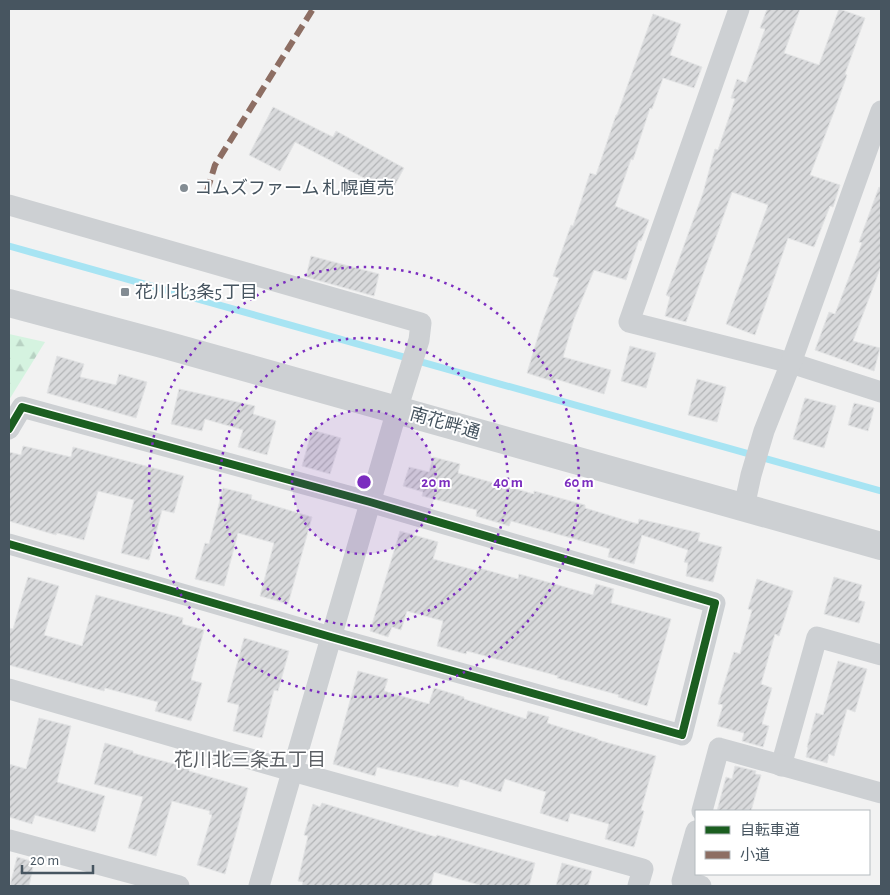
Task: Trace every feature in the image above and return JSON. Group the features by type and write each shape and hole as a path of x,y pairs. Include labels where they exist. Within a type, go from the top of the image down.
{"street":[{"path":"739,9 630,322 791,363 881,392"},
{"path":"744,507 764,431 791,363 881,111"},
{"path":"9,205 421,323 419,340 259,886"},
{"name":"南花畔通","path":"9,303 881,546"},
{"path":"9,429 22,407 370,502 715,603 682,735 331,637 9,544"},
{"path":"781,766 817,637 881,655"},
{"path":"9,689 292,771 643,869 638,886"},
{"path":"702,810 719,748 881,793"},
{"path":"695,835 682,881 701,886"},
{"path":"9,840 179,886"}],"green space":[{"path":"9,334 45,342 9,400"}],"building":[{"path":"767,9 800,9 784,53 819,65 839,9 865,18 845,74 847,75 810,175 840,185 833,207 830,206 814,247 788,238 755,335 726,324 768,205 732,192 686,322 665,316 670,297 666,295 703,193 715,149 718,150 735,99 731,98 737,79 746,83 765,29 760,28"},
{"path":"653,14 681,24 670,55 702,67 694,88 663,78 652,109 650,108 615,206 649,220 641,241 639,240 626,280 594,270 574,319 563,357 611,370 604,394 556,379 555,382 527,373 542,323 559,278 553,276 571,225 573,226 590,173 596,175"},
{"path":"273,107 333,137 336,131 404,168 391,192 295,142 280,171 249,155"},
{"path":"879,187 881,188 881,266 853,341 880,348 874,371 815,350 829,312 835,314 862,243 859,242"},
{"path":"311,256 379,274 374,296 306,277"},
{"path":"630,346 656,353 646,388 621,381"},
{"path":"57,356 84,364 80,377 116,385 119,374 147,382 136,418 47,393"},
{"path":"697,379 726,387 717,422 688,415"},
{"path":"179,389 255,406 253,414 276,421 267,455 238,447 243,430 205,419 202,431 171,424"},
{"path":"805,398 836,406 824,448 793,439"},
{"path":"854,403 874,408 868,431 848,425"},
{"path":"312,430 341,438 330,474 302,466"},
{"path":"23,446 71,457 73,447 184,476 174,513 162,510 149,560 121,553 134,500 98,491 84,540 57,533 56,535 9,521 9,452 21,455"},
{"path":"433,457 460,464 458,473 534,494 534,491 585,505 585,508 638,524 639,519 700,533 698,541 722,547 713,582 686,576 688,563 684,562 688,550 642,535 634,564 608,557 610,549 511,521 509,526 476,516 477,510 422,496 423,492 403,486 409,467 429,472"},
{"path":"223,488 252,495 251,499 312,517 288,604 260,596 274,543 238,533 224,586 195,579 205,543 209,544"},
{"path":"400,531 438,542 433,559 478,571 479,568 518,579 519,574 593,595 596,584 614,589 611,603 671,619 647,706 618,697 619,695 557,678 558,676 467,651 466,654 437,646 443,621 407,611 401,630 392,627 388,637 370,631"},
{"path":"28,577 59,586 44,635 82,646 96,595 183,618 182,624 204,630 191,680 202,683 191,721 155,711 158,702 105,688 104,691 9,665 9,628 13,629"},
{"path":"834,577 862,585 858,600 865,602 859,623 824,614"},
{"path":"757,579 793,591 779,636 775,634 761,684 772,688 762,724 769,726 763,747 742,741 744,733 717,726 723,705 718,704 734,652 740,654 752,610 748,609"},
{"path":"244,638 289,651 278,691 274,690 262,738 233,731 239,705 227,702"},
{"path":"838,661 867,669 855,712 847,709 834,756 829,754 827,763 806,757 807,747 816,713 823,715"},
{"path":"358,671 388,679 384,691 429,704 434,688 526,719 528,711 549,717 547,723 656,756 641,810 644,811 634,847 605,839 609,824 570,813 568,822 540,813 546,792 505,779 501,792 460,779 458,787 377,767 375,776 333,764"},
{"path":"39,718 71,726 57,782 105,796 95,832 35,815 32,824 9,817 9,764 26,769"},
{"path":"105,743 248,788 225,874 197,865 212,815 209,814 210,811 172,801 156,856 128,848 143,797 94,784"},
{"path":"735,766 756,771 755,774 761,775 751,810 717,810 726,777 732,779"},
{"path":"322,803 436,837 437,835 535,863 529,886 483,886 434,872 431,886 302,886 303,882 298,881 308,836 304,835 313,804 320,807"},
{"path":"17,857 34,862 29,886 10,886"},
{"path":"562,863 592,871 588,886 556,886"}],"waterway":[{"path":"9,246 881,491"}],"marked path":[{"path":"207,191 215,165 313,9"}],"cycle path":[{"path":"9,429 22,407 370,502 715,603 682,735 331,637 9,544"}],"place":[{"name":"コムズファーム 札幌直売","path":"184,188"},
{"name":"花川北3条5丁目","path":"125,292"}],"district":[{"name":"花川北三条五丁目","path":"250,759"}]}
